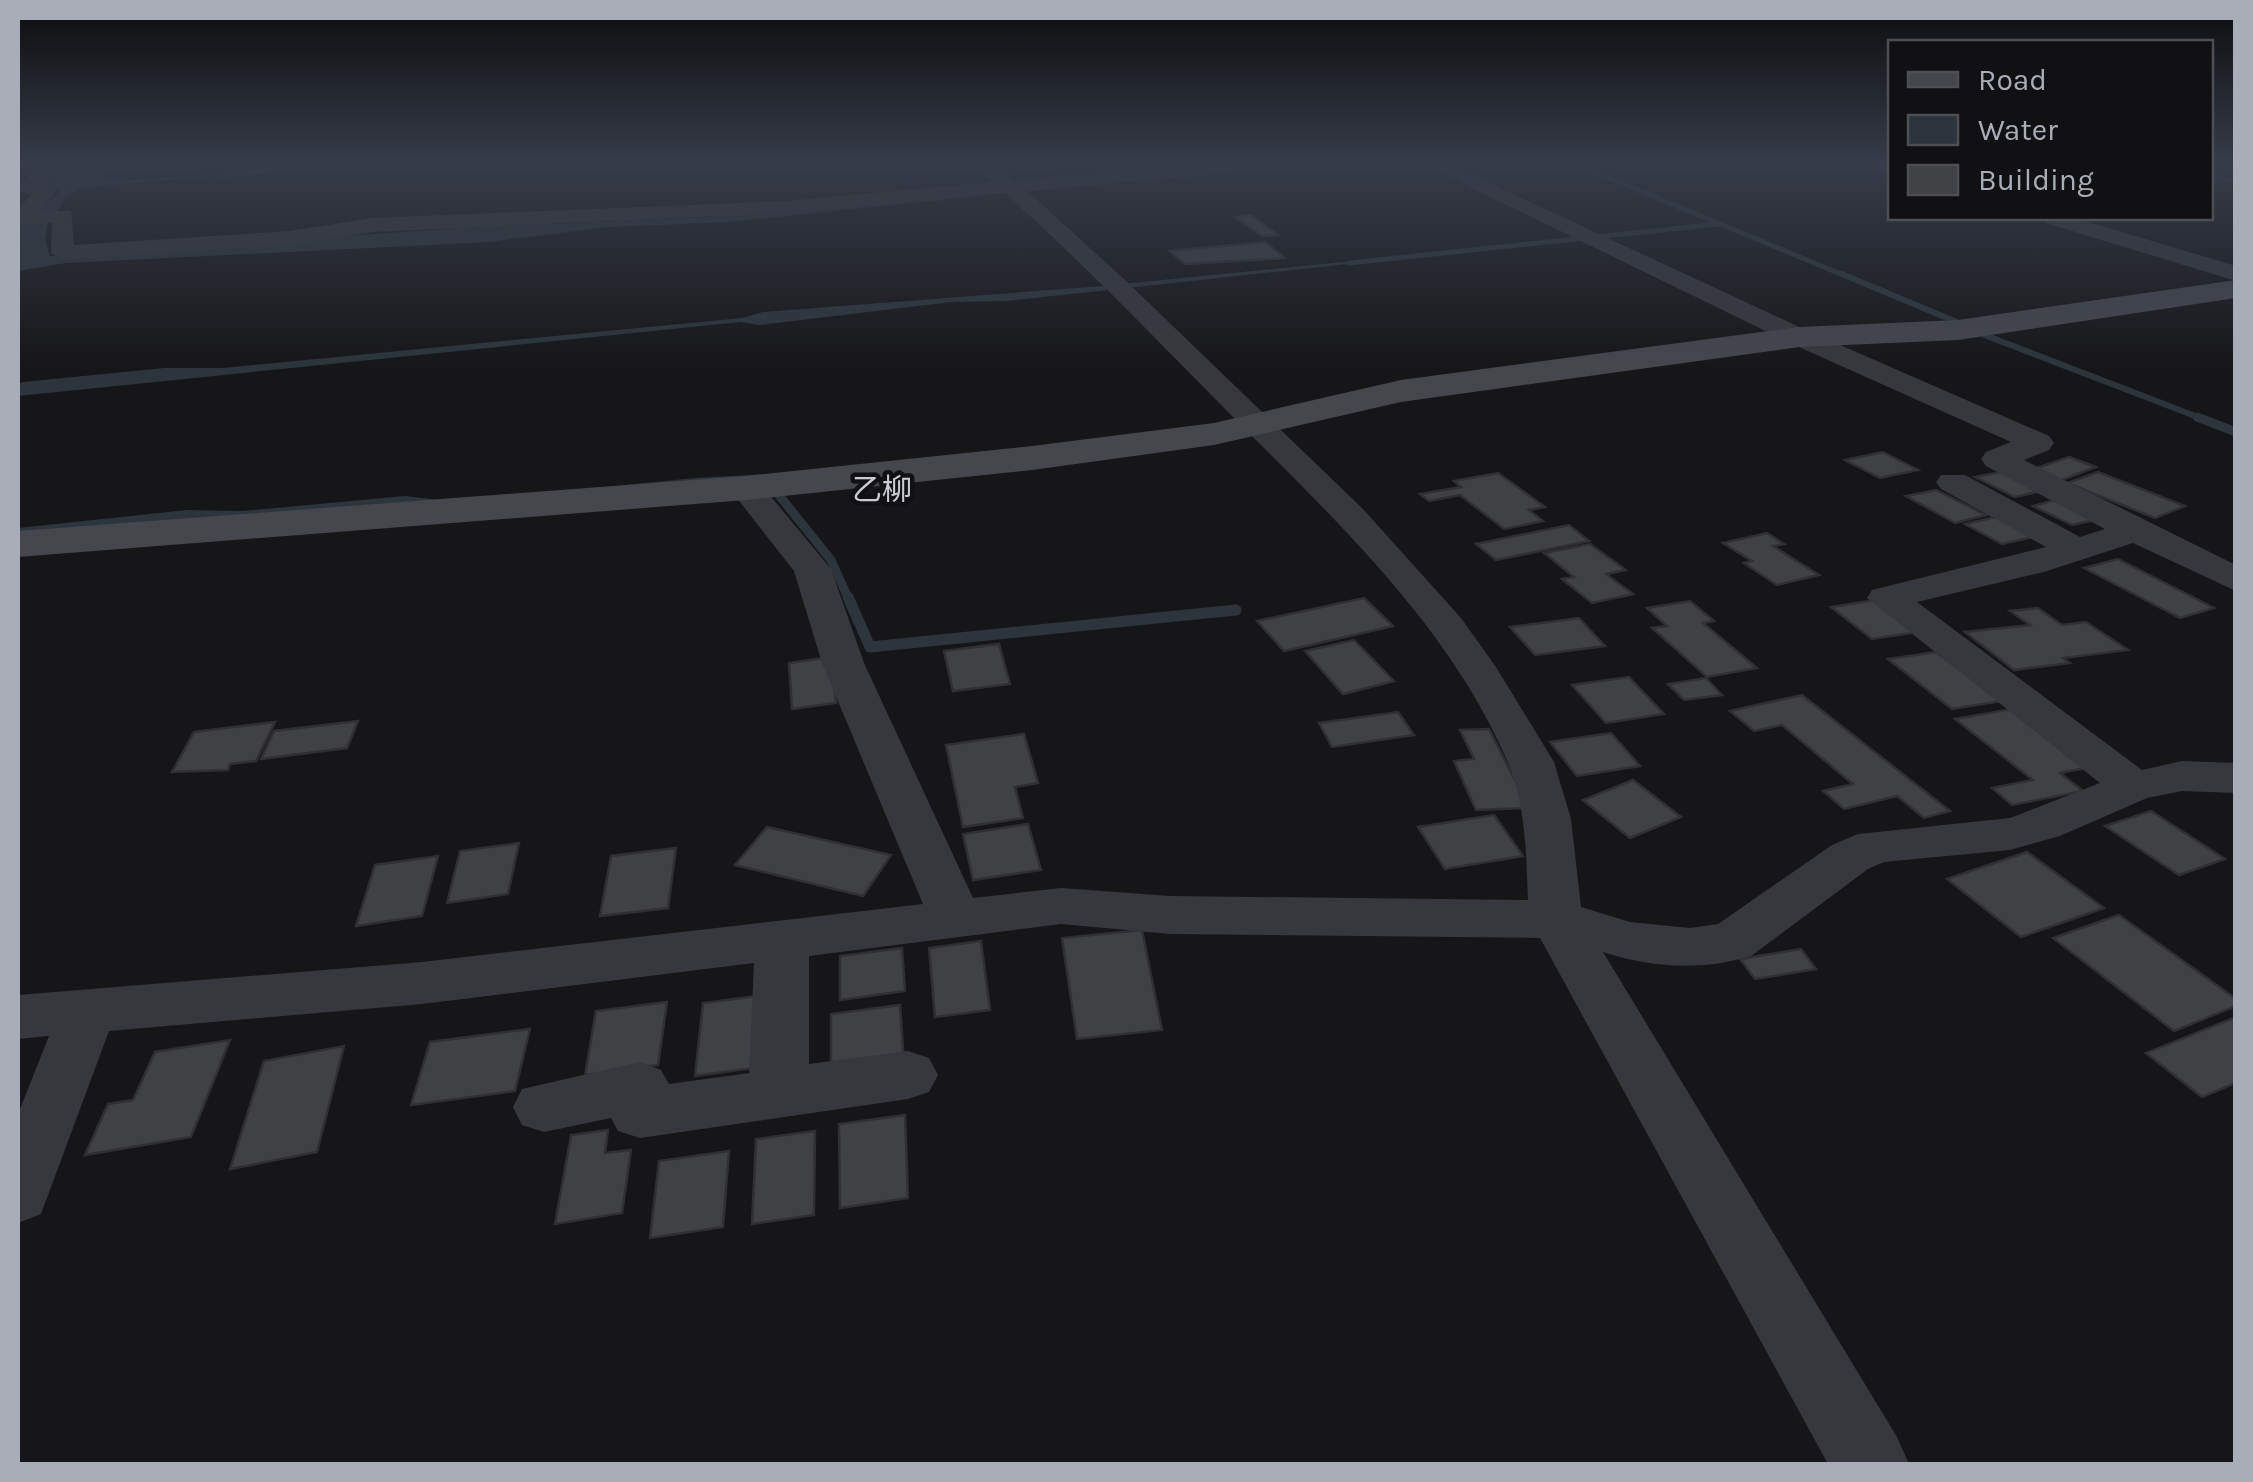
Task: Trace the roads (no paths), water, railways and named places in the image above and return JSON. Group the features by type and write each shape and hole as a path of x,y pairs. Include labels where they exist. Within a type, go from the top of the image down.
{"street":[{"path":"62,232 63,252 327,232"},
{"path":"1060,232 1364,528 1414,582 1478,668 1531,763 1546,820 1556,919 1870,1464"},
{"path":"1576,232 2038,444 1997,460 2236,580"},
{"path":"2100,232 2236,274"},
{"path":"18,544 746,488 1032,458 1260,426 1402,391 1799,337 1958,330 2236,289"},
{"path":"1953,482 2077,550"},
{"path":"746,488 812,569 843,662 955,916"},
{"path":"2134,786 1886,598 2077,550 2136,531"},
{"path":"18,1017 422,983 1061,906 1170,915 1556,919 1630,941 1690,948 1732,942 1850,857 1876,846 2010,834 2042,825 2134,786 2182,776 2236,778"},
{"path":"780,1093 782,938"},
{"path":"18,1194 87,1012"},
{"path":"544,1107 640,1087 640,1113 908,1074"}],"water":[{"path":"18,232 46,232 50,256 401,232 567,232 489,242 66,263 18,271"},
{"path":"1366,262 1006,301 951,302 759,325 741,322 18,396 18,384 23,382 164,368 223,368 742,318 763,312 1102,286"},
{"path":"809,472 604,495 452,506 297,511 179,524 18,532 18,528 187,510 242,511 405,496 457,502 695,478"}],"waterway":[{"path":"1349,263 1641,232"},
{"path":"1740,232 1848,277"},
{"path":"1842,274 1959,323"},
{"path":"1982,334 2203,419"},
{"path":"2197,417 2236,432"},
{"path":"778,494 831,560 849,600"},
{"path":"848,597 870,647 1236,610"}],"district":[{"name":"乙柳","path":"882,490"}]}
